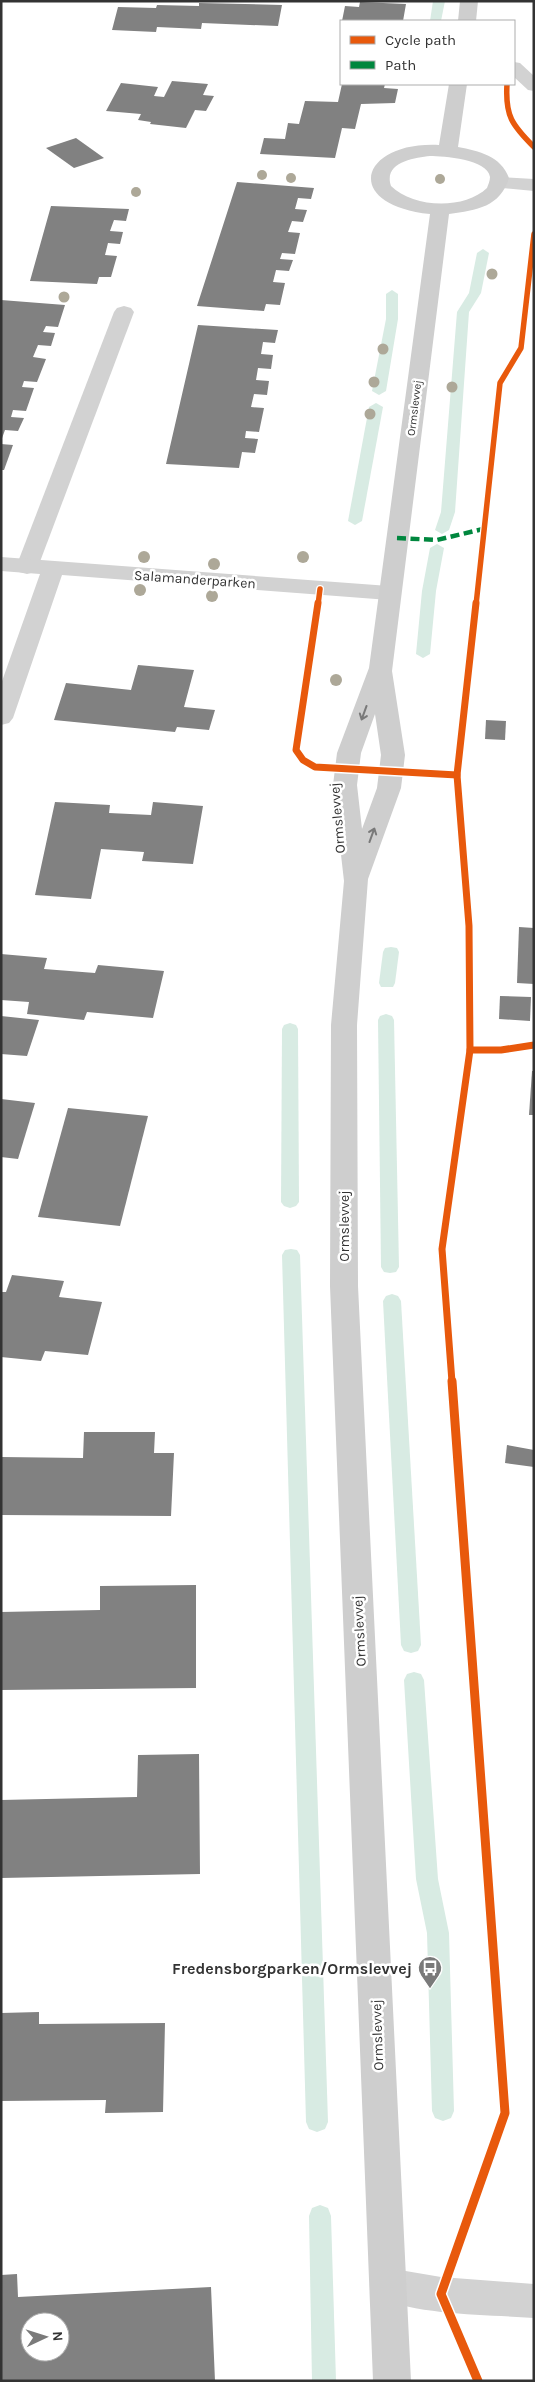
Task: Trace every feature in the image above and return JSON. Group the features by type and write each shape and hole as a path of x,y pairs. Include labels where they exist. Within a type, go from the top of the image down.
{"street":[{"path":"466,20 469,1"},
{"path":"515,64 534,60"},
{"path":"515,64 534,66"},
{"path":"515,65 534,86"},
{"path":"448,150 458,85"},
{"path":"448,150 476,156 486,162 495,168 499,183 490,195 473,204 440,208 405,203 383,189 379,180 381,171 388,163 398,157 413,152 448,150"},
{"path":"499,183 534,186"},
{"name":"Ormslevvej","path":"356,881 389,788 393,756 381,668 440,208"},
{"path":"27,567 124,312"},
{"name":"Salamanderparken","path":"1,564 389,594"},
{"path":"1,718 53,568"},
{"name":"Ormslevvej","path":"381,668 349,753 345,785 356,881 344,1025 344,1286 392,2381"},
{"path":"388,2285 441,2294 534,2301"}],"building":[{"path":"360,2 406,4 403,20 342,20 345,6 359,7"},
{"path":"199,3 282,5 278,26 202,23 201,29 157,27 156,32 112,30 118,7 156,8 157,5 199,6"},
{"path":"172,81 208,84 203,95 214,96 206,111 195,110 186,128 150,124 151,122 138,120 141,114 106,111 121,83 158,87 154,96 164,97"},
{"path":"342,85 385,85 384,88 398,89 395,103 361,104 355,129 342,128 335,158 260,154 264,138 285,139 288,123 299,124 305,101 338,102"},
{"path":"76,138 104,158 74,168 46,148"},
{"path":"237,182 314,188 311,199 298,198 295,209 307,210 303,222 292,221 288,232 300,233 295,254 282,253 280,259 293,260 289,271 276,270 273,282 285,283 280,305 266,304 264,311 197,306"},
{"path":"51,206 129,209 126,221 114,220 110,231 123,232 120,244 108,243 105,255 117,256 111,277 99,277 97,284 30,281"},
{"path":"1,300 65,305 58,327 46,326 43,332 55,333 51,346 38,345 33,357 46,359 37,382 24,381 22,387 34,388 26,411 13,410 11,417 24,418 18,431 5,430 1,441"},
{"path":"198,325 278,330 275,343 263,342 261,354 273,355 271,369 258,368 256,380 269,381 267,395 254,394 251,407 264,408 259,432 246,431 245,438 258,439 255,453 242,452 239,468 166,464"},
{"path":"1,444 13,445 4,470 1,470"},
{"path":"138,665 194,670 184,707 215,710 209,730 177,727 175,732 54,720 66,683 131,690"},
{"path":"486,720 506,721 505,740 485,739"},
{"path":"55,802 110,805 109,813 151,815 153,802 203,806 193,864 142,861 144,852 101,849 91,899 35,895"},
{"path":"519,927 534,928 534,984 517,983"},
{"path":"1,954 47,958 44,969 95,973 98,965 164,971 153,1018 87,1012 84,1020 27,1014 29,1002 1,1000"},
{"path":"500,996 531,997 530,1021 499,1019"},
{"path":"1,1016 39,1020 27,1056 1,1054"},
{"path":"532,1071 534,1071 534,1115 529,1115"},
{"path":"1,1099 35,1103 18,1159 1,1157"},
{"path":"68,1108 148,1116 120,1226 38,1217"},
{"path":"12,1275 64,1281 59,1297 102,1302 88,1355 45,1351 41,1361 1,1357 1,1292 6,1292"},
{"path":"84,1432 155,1432 154,1453 174,1453 171,1516 1,1515 1,1457 83,1458"},
{"path":"507,1445 534,1450 534,1467 505,1463"},
{"path":"196,1585 196,1688 1,1690 1,1612 100,1610 100,1586"},
{"path":"199,1754 200,1874 1,1878 1,1800 137,1797 138,1755"},
{"path":"39,2012 39,2024 165,2023 163,2112 105,2113 106,2100 1,2101 1,2013"},
{"path":"17,2274 18,2297 211,2287 215,2381 1,2381 1,2275"}],"waterway":[{"path":"436,20 439,1"},
{"path":"442,530 448,512 463,312 475,293 483,253"},
{"path":"379,391 392,319 392,294"},
{"path":"355,521 376,407"},
{"path":"423,654 429,591 437,548"},
{"path":"387,983 391,952"},
{"path":"386,1020 390,1267"},
{"path":"290,1029 290,1202"},
{"path":"291,1255 317,2122"},
{"path":"392,1301 411,1645"},
{"path":"414,1680 427,1879 438,1933 443,2111"},
{"path":"320,2216 324,2381"}],"marked path":[{"path":"397,538 437,540 483,529"}],"cycle path":[{"path":"507,85 506,106 510,120 534,147"},
{"path":"478,2381 441,2294 505,2113 442,1249 470,1050 469,926 457,775 500,383 521,348 534,234"},
{"path":"320,589 296,750 303,760 315,767 457,775"},
{"path":"470,1050 501,1050 534,1045"}],"place":[{"name":"Fredensborgparken/Ormslevvej","path":"430,1989"}]}
